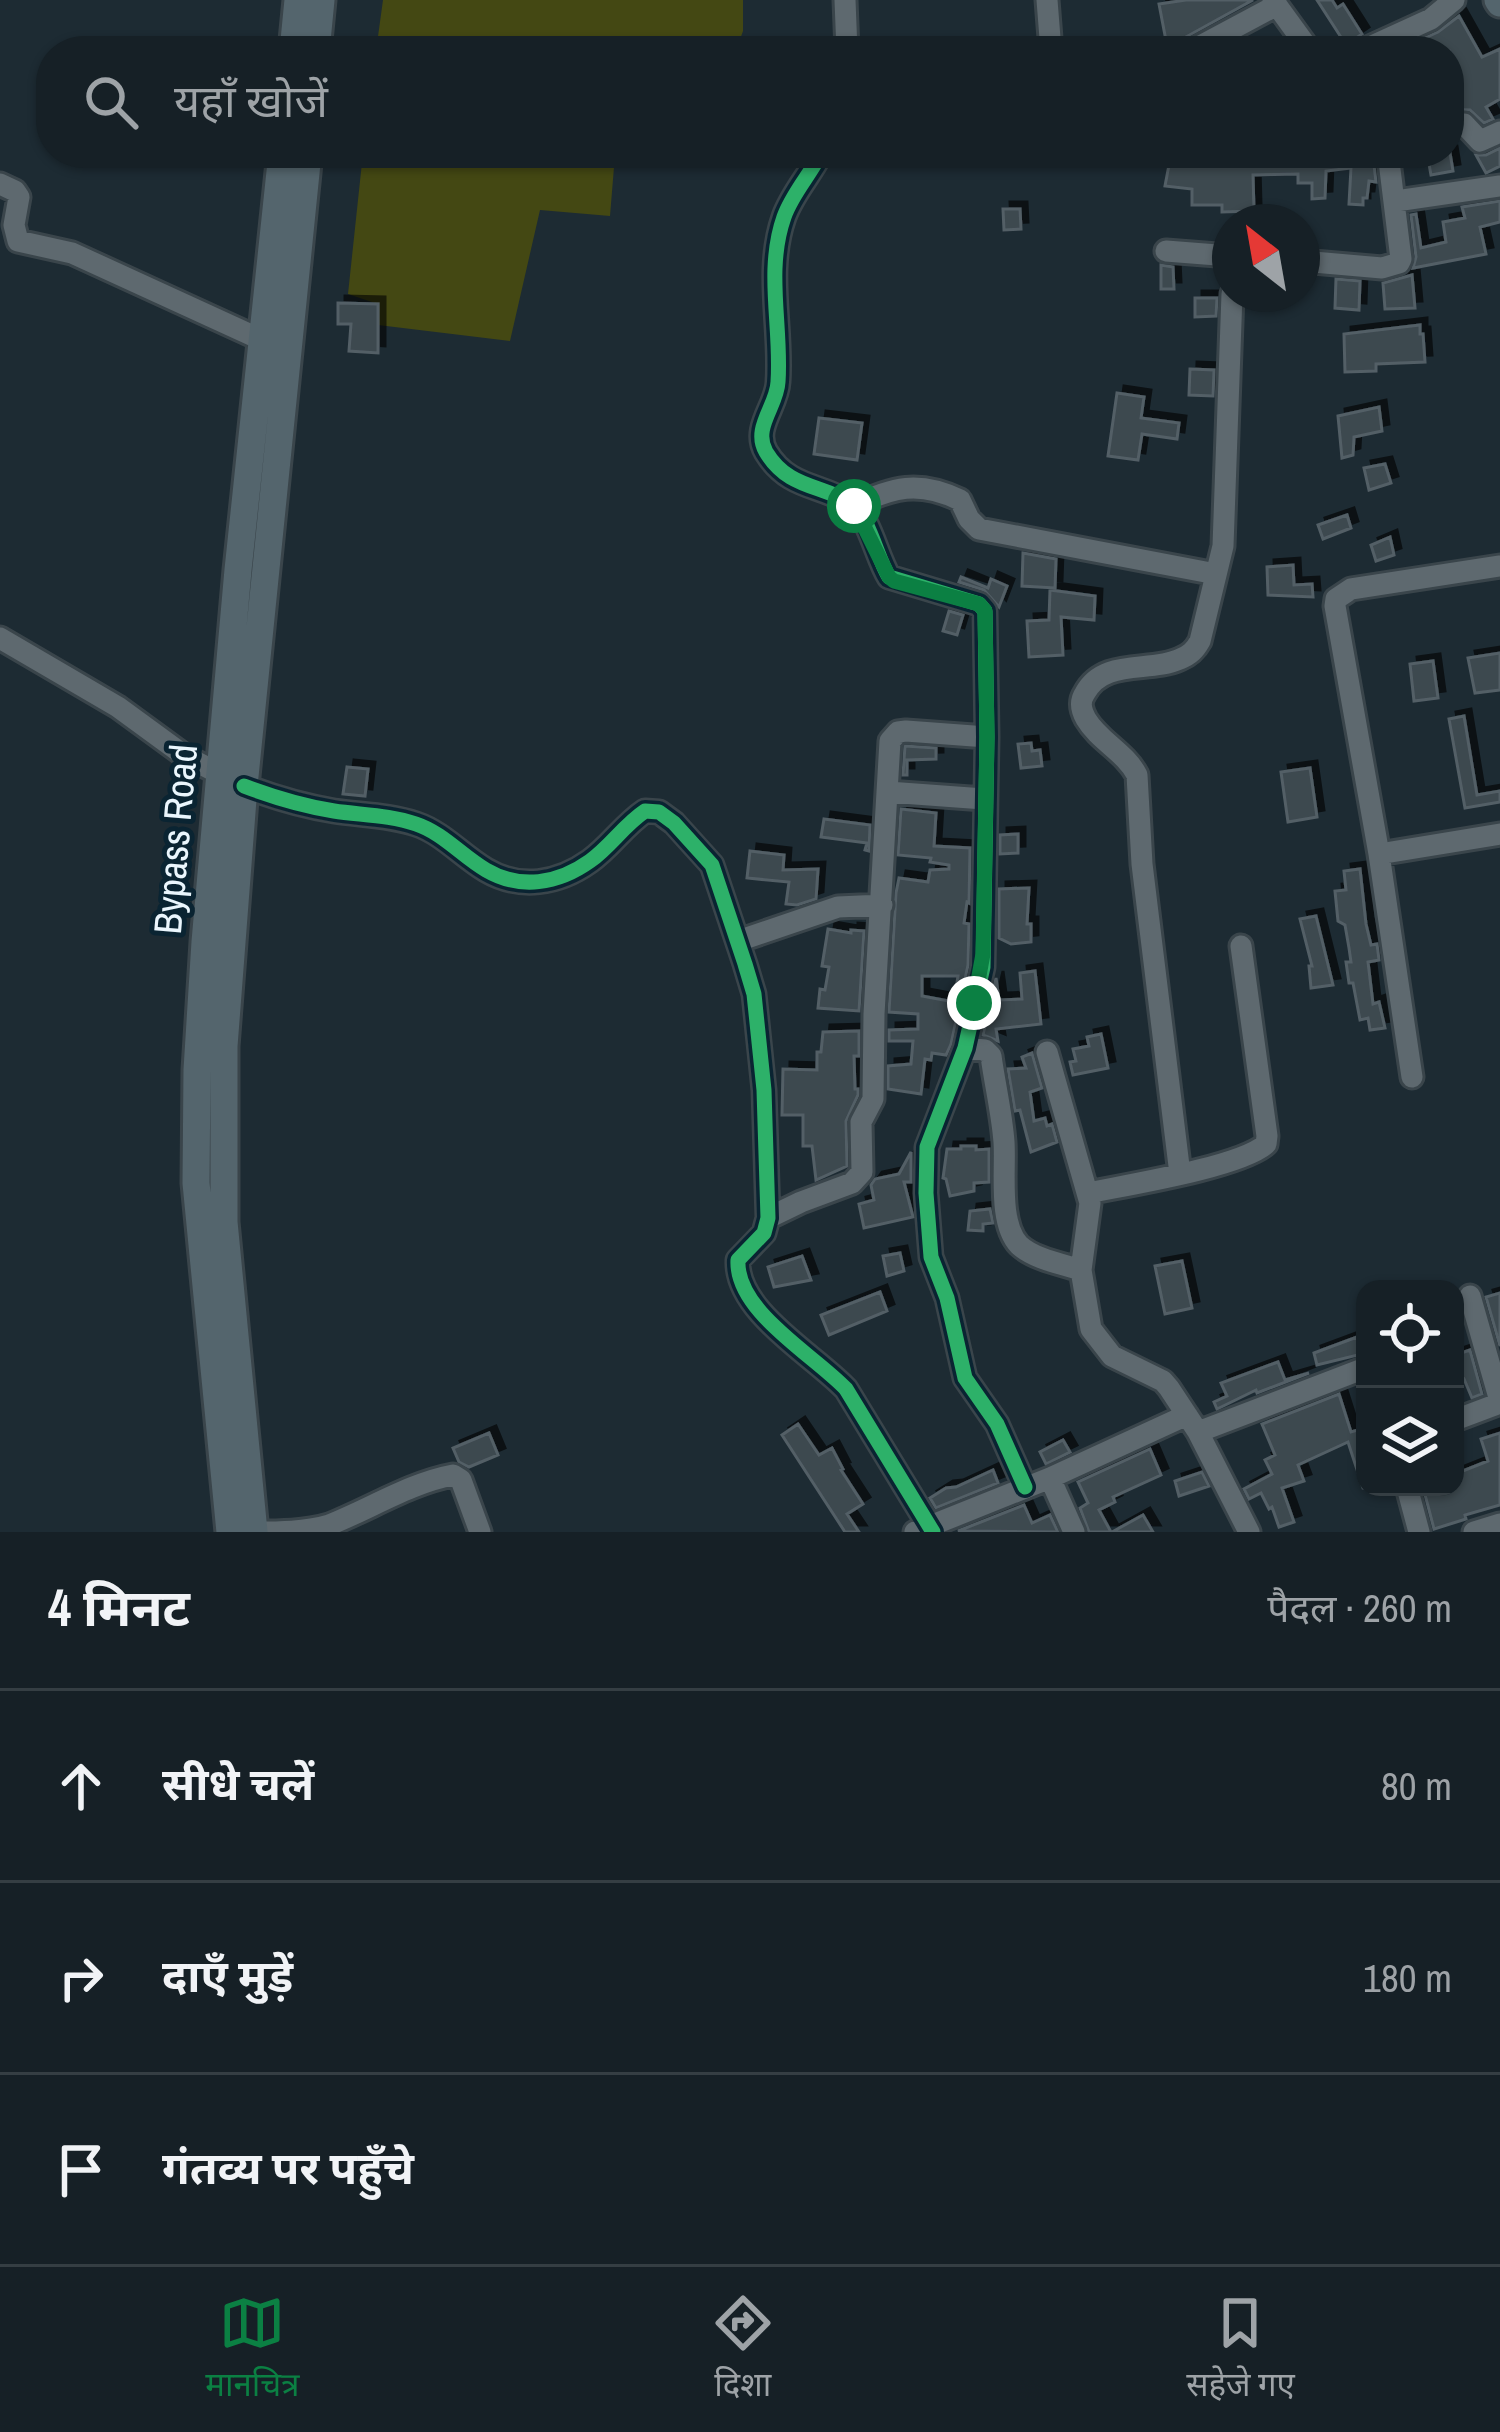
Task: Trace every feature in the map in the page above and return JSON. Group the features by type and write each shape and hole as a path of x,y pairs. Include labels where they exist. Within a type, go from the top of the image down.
{"main road":[{"path":"294,36 298,0"},
{"path":"317,36 321,0"},
{"name":"Bypass Road","path":"254,1532 224,1222 224,1046 232,780 262,340 280,168"},
{"name":"Bypass Road","path":"230,1532 196,1183 201,1006 306,168"}],"street":[{"path":"845,0 846,36"},
{"path":"1047,0 1050,36"},
{"path":"1394,36 1431,19 1454,0"},
{"path":"1218,36 1275,3 1299,36"},
{"path":"1235,27 1237,36"},
{"path":"1464,124 1480,140 1500,132"},
{"path":"813,168 782,222 773,287 778,381 761,439 769,456 793,478 854,506 889,577 983,607 986,616 982,968 965,1048 927,1148 926,1193 931,1257 947,1298 965,1378 997,1424 1025,1487"},
{"path":"1320,263 1382,268 1399,263 1390,168"},
{"path":"0,184 20,197 14,225 17,241 72,253 262,340"},
{"path":"1396,201 1500,186"},
{"path":"1166,251 1212,255"},
{"path":"1180,1174 1142,864 1137,775 1131,763 1090,725 1081,703 1086,689 1112,670 1163,665 1193,652 1201,641 1223,546 1231,312"},
{"path":"854,506 899,487 919,487 960,500 980,529 1216,574"},
{"path":"1412,1077 1336,599 1352,589 1500,566"},
{"path":"0,638 118,707 184,756 232,780 279,799 417,824 486,871 512,882 535,884 590,862 639,815 651,810 674,823 712,865 754,994 764,1090 768,1218 764,1233 738,1260 738,1272 763,1315 845,1389 926,1530 1193,1423 1356,1371"},
{"path":"768,1218 852,1183 862,1172 861,1122 873,1099 890,741 898,732 987,737"},
{"path":"889,792 984,799"},
{"path":"1379,854 1500,834"},
{"path":"738,941 838,907 882,905"},
{"path":"1088,1193 1180,1174 1253,1153 1266,1144 1241,946"},
{"path":"965,1048 985,1050 991,1056 1012,1234 1032,1253 1081,1270"},
{"path":"1047,1052 1088,1193 1081,1270 1096,1339 1119,1361 1162,1381 1193,1423 1249,1532"},
{"path":"1464,1416 1500,1402 1470,1296"},
{"path":"1464,1334 1479,1329"},
{"path":"254,1532 303,1532 327,1526 453,1475 461,1480 480,1532"},
{"path":"1050,1478 1074,1532"},
{"path":"1409,1496 1419,1532"}],"green space":[{"path":"383,0 743,0 741,36 378,36"},
{"path":"361,168 614,168 610,216 540,210 510,341 378,325 378,304 348,294"}],"building":[{"path":"1253,0 1188,36 1165,36 1159,4"},
{"path":"1317,0 1332,0 1337,8 1343,4 1362,34 1340,36"},
{"path":"1459,16 1482,57 1500,49 1500,99 1486,107 1493,119 1484,123 1464,110 1464,36 1429,36"},
{"path":"1500,148 1500,166 1486,173 1476,155"},
{"path":"1168,168 1351,168 1326,171 1325,198 1312,199 1312,183 1298,183 1298,174 1253,175 1254,204 1192,205 1192,189 1165,186"},
{"path":"1351,168 1374,168 1376,182 1369,181 1363,205 1349,204"},
{"path":"1430,168 1452,168 1453,171 1431,175"},
{"path":"1500,201 1500,222 1480,227 1486,254 1413,268 1411,215 1416,214 1421,248 1446,242 1443,222 1465,218 1462,207"},
{"path":"1003,209 1020,209 1021,229 1004,230"},
{"path":"1161,265 1173,267 1174,289 1161,289"},
{"path":"1412,275 1415,308 1385,309 1383,283"},
{"path":"1336,279 1360,281 1359,310 1335,308"},
{"path":"1195,298 1212,298 1216,316 1195,317"},
{"path":"338,303 378,304 378,353 349,351 351,324 338,324"},
{"path":"1420,325 1425,362 1376,364 1376,371 1345,372 1344,334"},
{"path":"1190,369 1214,370 1213,396 1189,395"},
{"path":"1117,393 1144,397 1141,418 1179,423 1177,439 1142,434 1138,460 1108,456"},
{"path":"1379,407 1382,431 1354,437 1353,455 1342,458 1338,416"},
{"path":"819,418 862,423 857,460 814,454"},
{"path":"1385,464 1391,483 1369,490 1364,468"},
{"path":"1347,515 1351,528 1323,539 1318,525"},
{"path":"1390,537 1394,555 1376,561 1371,545"},
{"path":"1023,553 1056,559 1055,588 1022,586"},
{"path":"1293,565 1294,585 1312,584 1313,597 1268,595 1267,567"},
{"path":"961,577 988,588 991,579 1007,586 999,607 984,590 959,582"},
{"path":"1050,590 1095,596 1094,620 1061,617 1063,655 1029,657 1027,621 1049,620"},
{"path":"949,611 963,615 957,635 943,631"},
{"path":"1500,653 1500,690 1475,693 1468,658"},
{"path":"1433,661 1438,698 1414,701 1410,664"},
{"path":"1464,716 1477,795 1500,791 1500,802 1465,808 1449,719"},
{"path":"1031,743 1032,751 1040,750 1042,766 1021,768 1018,744"},
{"path":"905,746 936,748 936,759 907,760 907,775 903,775"},
{"path":"347,767 368,769 365,796 343,794"},
{"path":"1310,768 1317,817 1288,822 1281,772"},
{"path":"901,809 936,813 934,846 970,848 964,923 969,924 968,965 951,1044 946,1055 932,1053 931,1060 925,1059 921,1094 888,1089 888,1066 911,1064 913,1041 889,1041 889,1030 918,1029 918,1014 889,1012 896,893 899,878 928,882 930,870 949,869 949,865 898,855","holes":["922,976 958,976 954,1002 922,996"]},
{"path":"824,819 870,825 869,851 865,850 867,843 821,837"},
{"path":"1018,834 1018,853 1000,854 1000,835"},
{"path":"750,851 784,855 783,870 818,869 816,899 786,904 789,882 747,878"},
{"path":"1360,869 1366,924 1379,960 1368,962 1373,1004 1379,1002 1385,1028 1370,1030 1368,1018 1360,1020 1353,983 1349,983 1349,948 1345,925 1338,921 1335,891 1346,890 1344,871"},
{"path":"1029,888 1031,942 1011,944 999,938 999,889"},
{"path":"1316,916 1333,985 1311,988 1312,966 1300,919"},
{"path":"828,929 864,931 859,1011 818,1008 829,967 822,966"},
{"path":"1035,971 1041,1024 996,1029 998,1041 983,1035 996,978 999,1000 1022,999 1020,973"},
{"path":"859,1031 859,1056 854,1056 858,1095 846,1121 847,1166 816,1180 812,1146 803,1146 803,1115 782,1115 783,1069 817,1070 823,1032"},
{"path":"1101,1034 1108,1068 1073,1075 1073,1049 1089,1046 1087,1037"},
{"path":"1032,1053 1042,1088 1030,1092 1034,1121 1045,1118 1047,1126 1052,1124 1057,1142 1031,1152 1020,1110 1015,1111 1008,1069 1026,1068 1022,1057"},
{"path":"947,1149 989,1149 989,1182 974,1183 974,1191 950,1196 943,1178"},
{"path":"911,1152 911,1182 904,1182 913,1217 864,1228 859,1204 874,1200 871,1185 875,1179 899,1174"},
{"path":"990,1209 993,1223 983,1224 983,1231 968,1230 970,1211"},
{"path":"900,1253 904,1271 887,1276 883,1256"},
{"path":"802,1256 811,1280 774,1287 768,1267"},
{"path":"1182,1261 1192,1308 1165,1314 1155,1266"},
{"path":"880,1292 887,1311 829,1335 821,1315"},
{"path":"1500,1293 1500,1346 1486,1297"},
{"path":"1356,1337 1356,1355 1317,1365 1314,1353"},
{"path":"1470,1350 1482,1394 1472,1398 1464,1379 1464,1352"},
{"path":"1278,1362 1285,1380 1309,1373 1217,1409 1214,1402 1227,1396 1221,1383"},
{"path":"1339,1394 1351,1432 1356,1431 1356,1467 1348,1442 1298,1465 1304,1481 1282,1488 1294,1522 1279,1527 1261,1493 1249,1499 1244,1489 1272,1474 1265,1460 1275,1455 1262,1424"},
{"path":"798,1424 819,1455 832,1448 863,1504 847,1514 859,1532 845,1532 782,1435"},
{"path":"489,1433 498,1455 469,1467 459,1462 453,1448"},
{"path":"1500,1433 1500,1505 1434,1529 1425,1496 1464,1496 1464,1470 1488,1461 1481,1439"},
{"path":"1063,1440 1070,1452 1046,1464 1040,1452"},
{"path":"1150,1449 1161,1475 1113,1497 1115,1502 1099,1510 1111,1532 1089,1532 1080,1508 1088,1503 1078,1482"},
{"path":"993,1470 998,1483 936,1508 930,1498 946,1488"},
{"path":"1202,1472 1209,1486 1179,1496 1175,1481"},
{"path":"1024,1505 1032,1523 1050,1515 1058,1532 958,1531"},
{"path":"1143,1515 1153,1532 1112,1532"}],"cycle path":[{"path":"812,168 787,209 778,237 778,382 762,443 785,473 857,510 889,577 979,604 985,611 983,967 965,1048 927,1147 926,1193 931,1257 947,1298 965,1378 997,1424 1025,1487"},
{"path":"244,786 311,807 416,824 486,870 525,882 578,869 645,811 659,812 674,823 712,865 754,994 764,1090 768,1218 764,1233 738,1260 740,1279 762,1314 846,1389 933,1532"}],"route":[{"path":"854,506 889,577 979,604 985,611 983,954 974,1003"}]}
